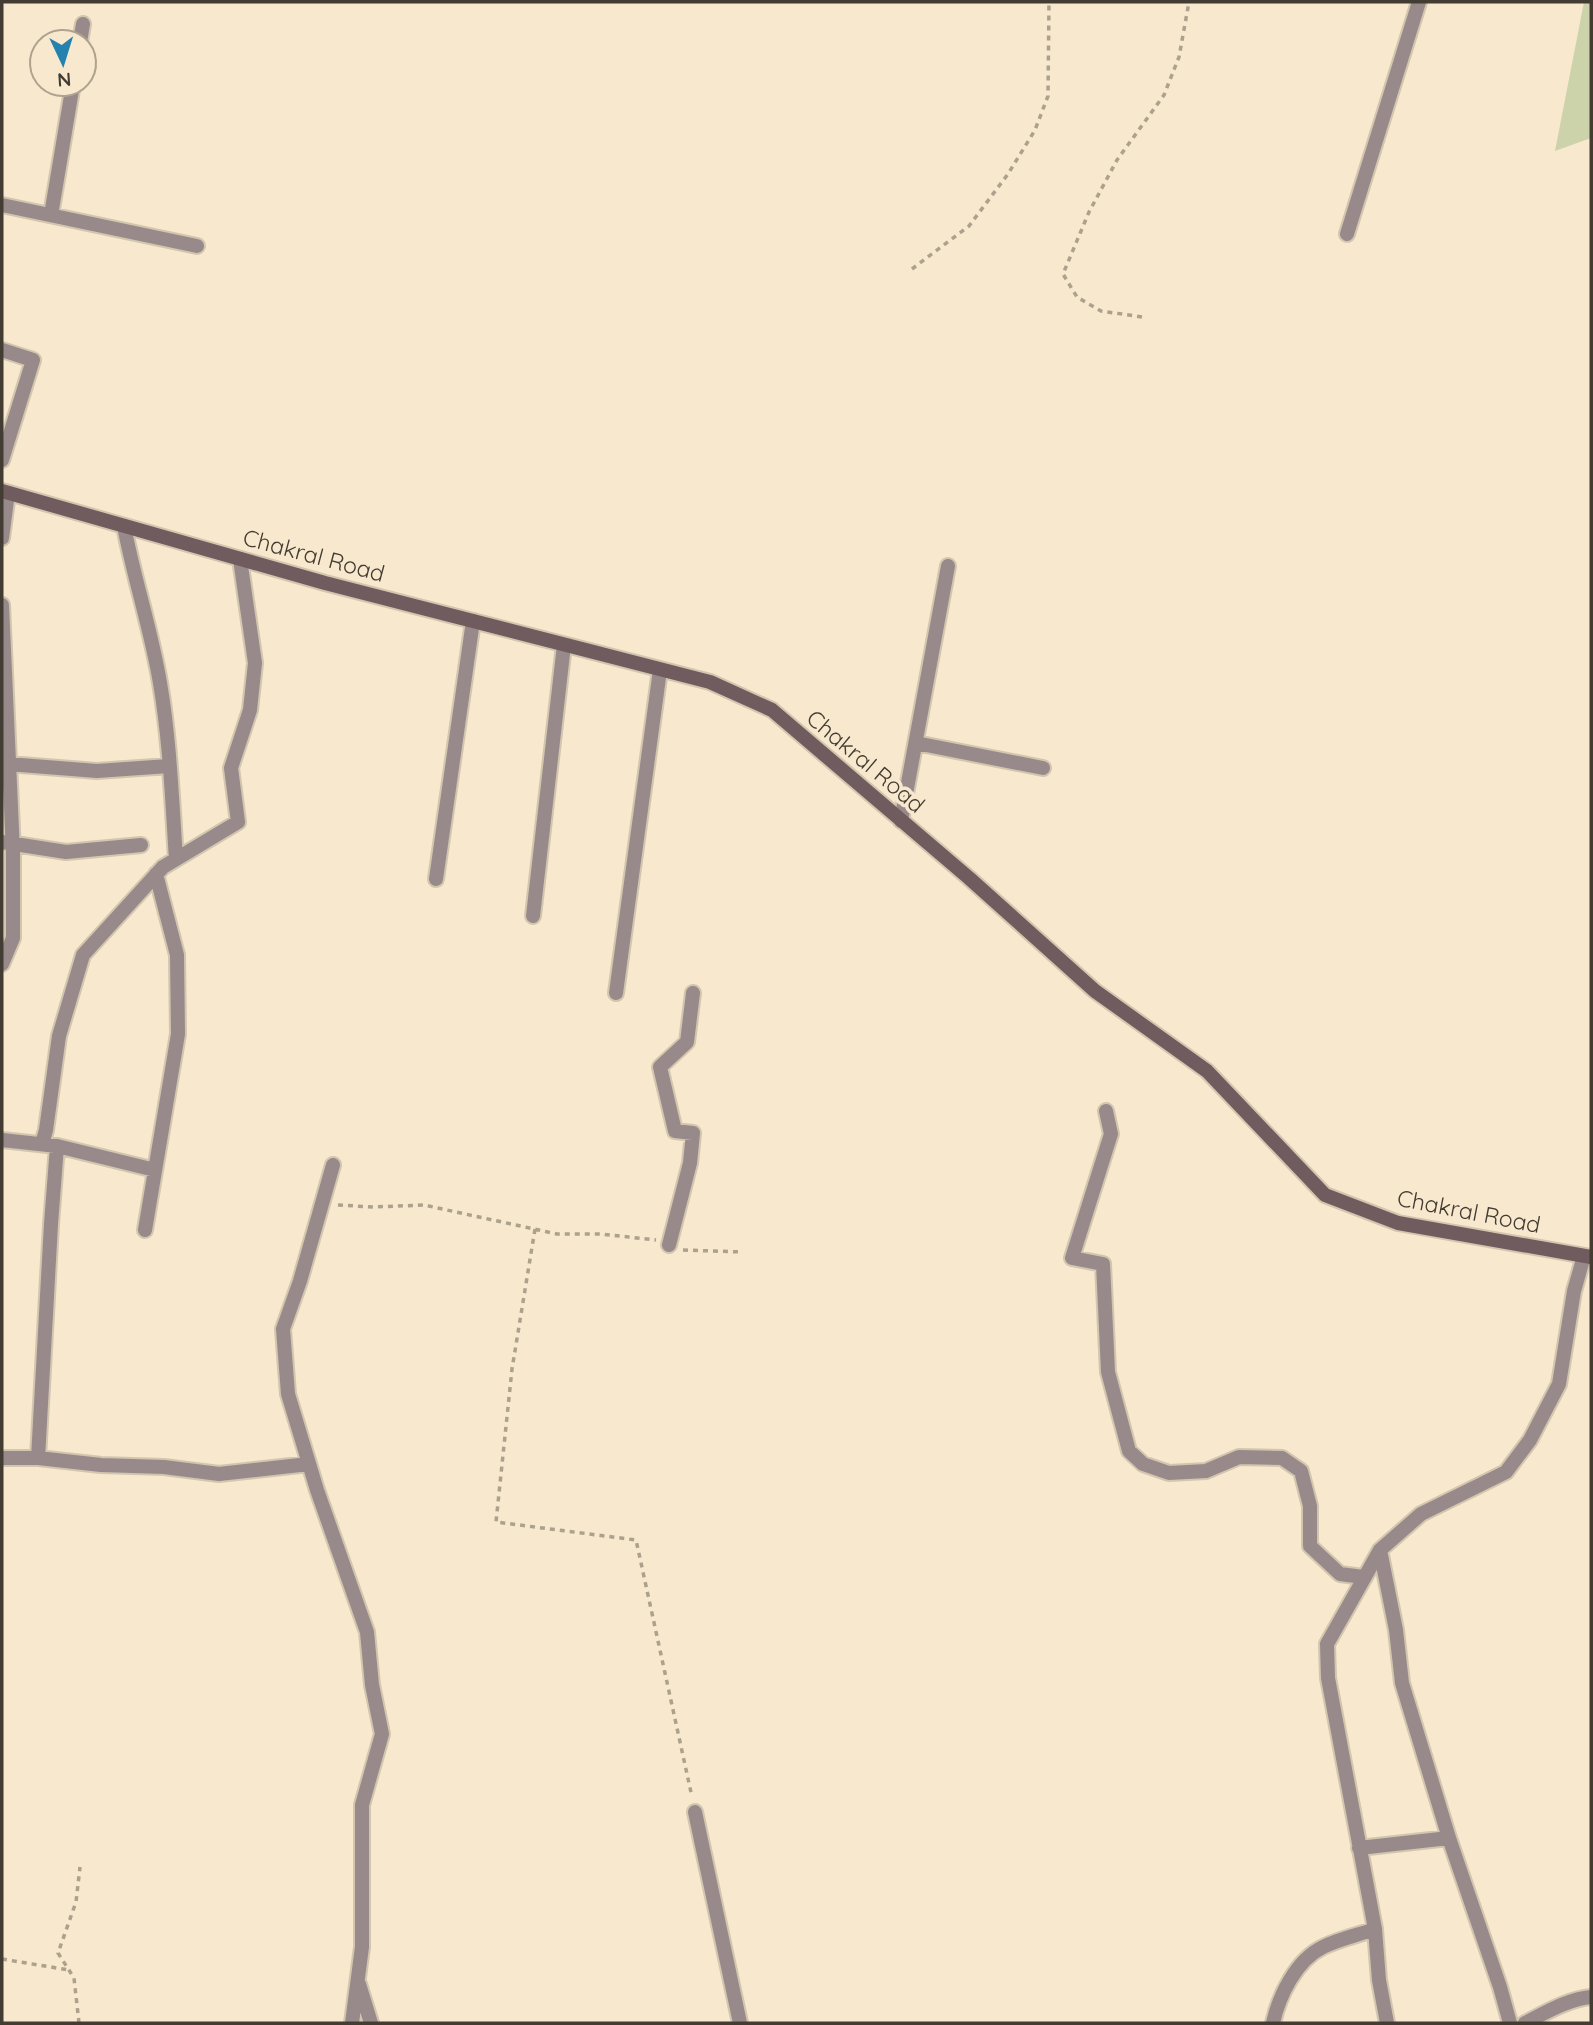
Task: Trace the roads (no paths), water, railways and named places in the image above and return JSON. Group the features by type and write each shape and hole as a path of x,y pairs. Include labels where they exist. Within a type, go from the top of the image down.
{"street":[{"path":"1347,234 1419,2"},
{"path":"82,28 83,24"},
{"path":"51,215 71,98"},
{"path":"2,205 197,246"},
{"path":"2,350 33,360 2,460"},
{"path":"2,538 5,492"},
{"name":"Chakral Road","path":"5,492 240,559 710,682 772,710 1095,991 1206,1072 1325,1195 1398,1223 1588,1256"},
{"path":"124,526 133,576 149,624 160,684 176,859"},
{"path":"38,1458 51,1224 50,1145 46,1130 59,1036 83,955 156,874 238,822 231,768 250,710 255,663 240,559"},
{"path":"901,821 948,566"},
{"path":"2,605 5,745 8,764 7,843 13,938 2,964"},
{"path":"436,879 473,621"},
{"path":"533,916 564,645"},
{"path":"616,993 660,670"},
{"path":"916,743 1043,768"},
{"path":"8,764 97,771 169,766"},
{"path":"7,843 65,852 141,845"},
{"path":"145,1230 178,1034 177,955 156,874"},
{"path":"670,1245 690,1163 693,1133 675,1131 660,1067 687,1042 693,993"},
{"path":"1106,1111 1111,1133 1072,1258 1103,1264 1108,1372 1129,1451 1143,1464 1169,1473 1206,1471 1239,1457 1282,1458 1301,1471 1310,1506 1310,1546 1340,1574 1363,1577"},
{"path":"2,1140 50,1145 155,1170"},
{"path":"333,1165 300,1282 283,1329 288,1394 309,1464 367,1632 372,1685 382,1734 362,1805 362,1947 352,2023"},
{"path":"1387,2023 1374,1929 1328,1678 1327,1644 1380,1549 1421,1514 1506,1472 1530,1440 1559,1384 1574,1291 1588,1256"},
{"path":"2,1458 164,1467 219,1474 309,1464"},
{"path":"1380,1549 1396,1630 1402,1683 1448,1838 1510,2023"},
{"path":"695,1812 740,2023"},
{"path":"1359,1848 1448,1838"},
{"path":"1273,2023 1292,1978 1306,1958 1322,1947 1374,1929"},
{"path":"357,1980 370,2023"},
{"path":"1525,2023 1549,2011 1591,1997"}]}
